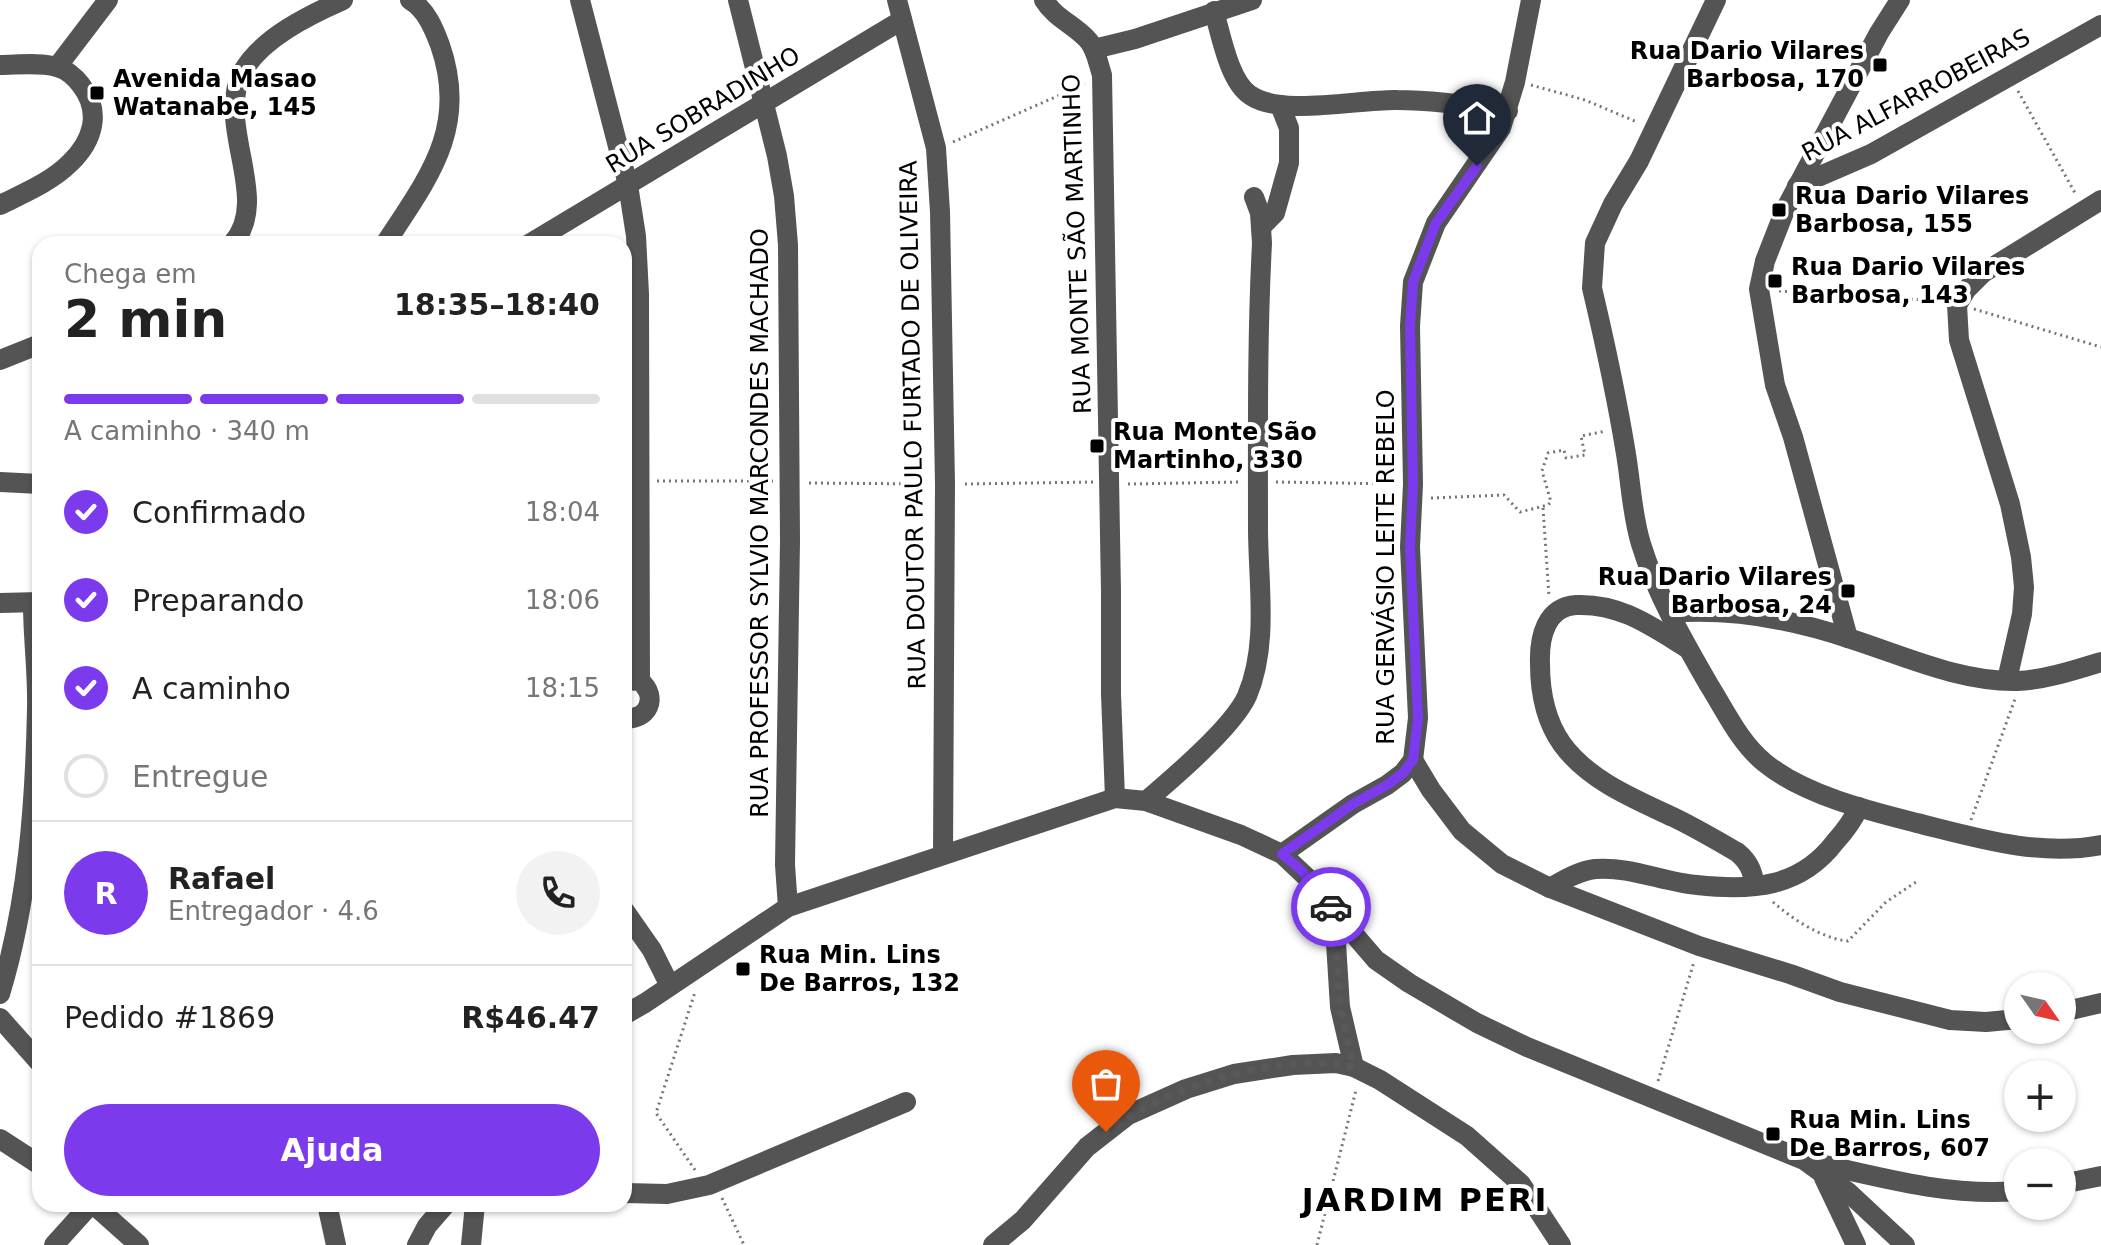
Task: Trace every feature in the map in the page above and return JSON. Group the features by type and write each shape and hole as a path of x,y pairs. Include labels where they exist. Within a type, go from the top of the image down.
{"street":[{"path":"57,67 108,0"},
{"path":"237,236 247,210 235,128 236,98 243,72 281,34 343,0"},
{"path":"390,236 439,155 451,99 447,66 439,41 429,20 410,0"},
{"path":"580,0 628,185 636,236 641,480 632,681 650,693 648,708 637,718 632,718"},
{"name":"RUA PROFESSOR SYLVIO MARCONDES MACHADO","path":"738,0 765,102 785,208 790,309 785,865 788,907"},
{"name":"RUA MONTE SÃO MARTINHO","path":"1044,0 1057,17 1088,40 1102,75 1115,798"},
{"path":"1094,49 1135,39 1252,0"},
{"name":"RUA GERVÁSIO LEITE REBELO","path":"1282,854 1353,804 1387,785 1403,773 1413,760 1418,718 1410,547 1410,326 1413,282 1436,223 1492,144 1508,111 1531,0"},
{"path":"1716,0 1653,133 1613,204 1595,243 1592,265 1592,288 1640,541 1649,567 1687,648 1729,719 1765,763 1807,787 1859,807 1965,835 2021,847 2080,849 2101,845"},
{"path":"1848,638 1793,437 1775,385 1759,289 1773,235 1879,33 1900,0"},
{"name":"RUA SOBRADINHO","path":"542,236 765,102 899,10"},
{"name":"RUA DOUTOR PAULO FURTADO DE OLIVEIRA","path":"899,10 936,148 940,212 945,484 943,854"},
{"path":"1214,11 1237,83 1262,102 1280,105 1399,100 1508,111"},
{"name":"RUA ALFARROBEIRAS","path":"1797,186 1871,154 2101,25"},
{"path":"0,65 57,67 74,76 93,109 93,127 87,144 69,165 44,183 0,205"},
{"path":"1261,227 1275,213 1289,163 1289,128 1280,105"},
{"path":"1146,801 1178,774 1239,709 1246,697 1257,654 1260,622 1261,227 1254,197"},
{"path":"2007,680 2022,614 2024,587 2021,557 2010,504 1959,340 1957,305 1966,290 1983,273 2093,205"},
{"path":"0,360 32,347"},
{"path":"0,482 32,484"},
{"path":"0,603 32,603"},
{"path":"1687,648 1648,623 1610,607 1567,605 1550,616 1539,658 1543,705 1553,730 1579,763 1624,794 1737,852 1747,861 1755,885"},
{"path":"1670,613 1707,610 1751,613 1848,638 1948,671 2007,680 2028,679 2101,662"},
{"path":"1413,760 1438,801 1462,831 1502,864 1550,888 1699,946 1840,992 1950,1020 2004,1020"},
{"path":"632,1010 788,907 1115,798 1146,801 1241,835 1282,854 1301,870 1376,960 1439,1002 1527,1047 1804,1160 1920,1184 1971,1191 2004,1191"},
{"path":"1550,888 1573,875 1592,870 1620,869 1697,885 1755,885 1788,880 1818,862 1854,818 1859,807"},
{"path":"0,994 21,910 32,808"},
{"path":"1334,911 1340,1007 1354,1067"},
{"path":"632,921 652,950 670,986"},
{"path":"2076,1009 2101,1003"},
{"path":"0,1018 32,1054"},
{"path":"993,1245 1023,1220 1087,1147 1128,1115 1186,1089 1234,1074 1293,1065 1336,1063 1354,1067 1380,1080 1467,1136 1521,1184 1561,1245"},
{"path":"632,1193 667,1194 709,1185 906,1102"},
{"path":"0,1139 32,1160"},
{"path":"1804,1160 1848,1192 1905,1245"},
{"path":"1822,1175 1856,1245"},
{"path":"2076,1181 2101,1176"},
{"path":"54,1245 85,1212"},
{"path":"101,1212 139,1245"},
{"path":"329,1212 336,1245"},
{"path":"417,1245 439,1212"},
{"path":"471,1245 474,1212"}],"path":[{"path":"936,148 1102,75"},
{"path":"2011,78 2093,205"},
{"path":"1515,82 1552,89 1585,100 1647,126 1653,133"},
{"path":"1759,289 1947,302 2101,347"},
{"path":"1412,499 1496,494 1510,499 1515,510 1520,512 1543,506 1551,502 1542,471 1548,453 1564,450 1566,458 1585,455 1581,436 1621,428"},
{"path":"641,480 945,484 1110,481"},
{"path":"1543,506 1550,616"},
{"path":"1965,835 2011,707 2028,679"},
{"path":"1755,885 1785,912 1836,940 1848,941 1886,902 1919,880"},
{"path":"1651,1100 1699,946"},
{"path":"704,961 656,1113 701,1179 721,1195 744,1245"},
{"path":"1317,1245 1360,1073 1354,1067"}],"way so far":[{"path":"1106,1132 1128,1115 1210,1080 1293,1065 1336,1063 1354,1067 1340,1007 1334,911 1331,907"}],"place":[{"name":"Rua Dario Vilares Barbosa, 170","path":"1880,65"},
{"name":"Avenida Masao Watanabe, 145","path":"97,93"},
{"name":"Rua Dario Vilares Barbosa, 155","path":"1779,210"},
{"name":"Rua Dario Vilares Barbosa, 143","path":"1775,281"},
{"name":"Rua Monte São Martinho, 330","path":"1097,446"},
{"name":"Rua Dario Vilares Barbosa, 24","path":"1848,591"},
{"name":"Rua Min. Lins De Barros, 132","path":"743,969"},
{"name":"Rua Min. Lins De Barros, 607","path":"1773,1134"}],"district":[{"name":"JARDIM PERI","path":"1425,1200"}],"route":[{"path":"1331,907 1317,887 1282,854 1353,804 1387,785 1403,773 1413,760 1418,718 1410,547 1413,484 1410,326 1413,282 1436,223 1477,166"}]}
